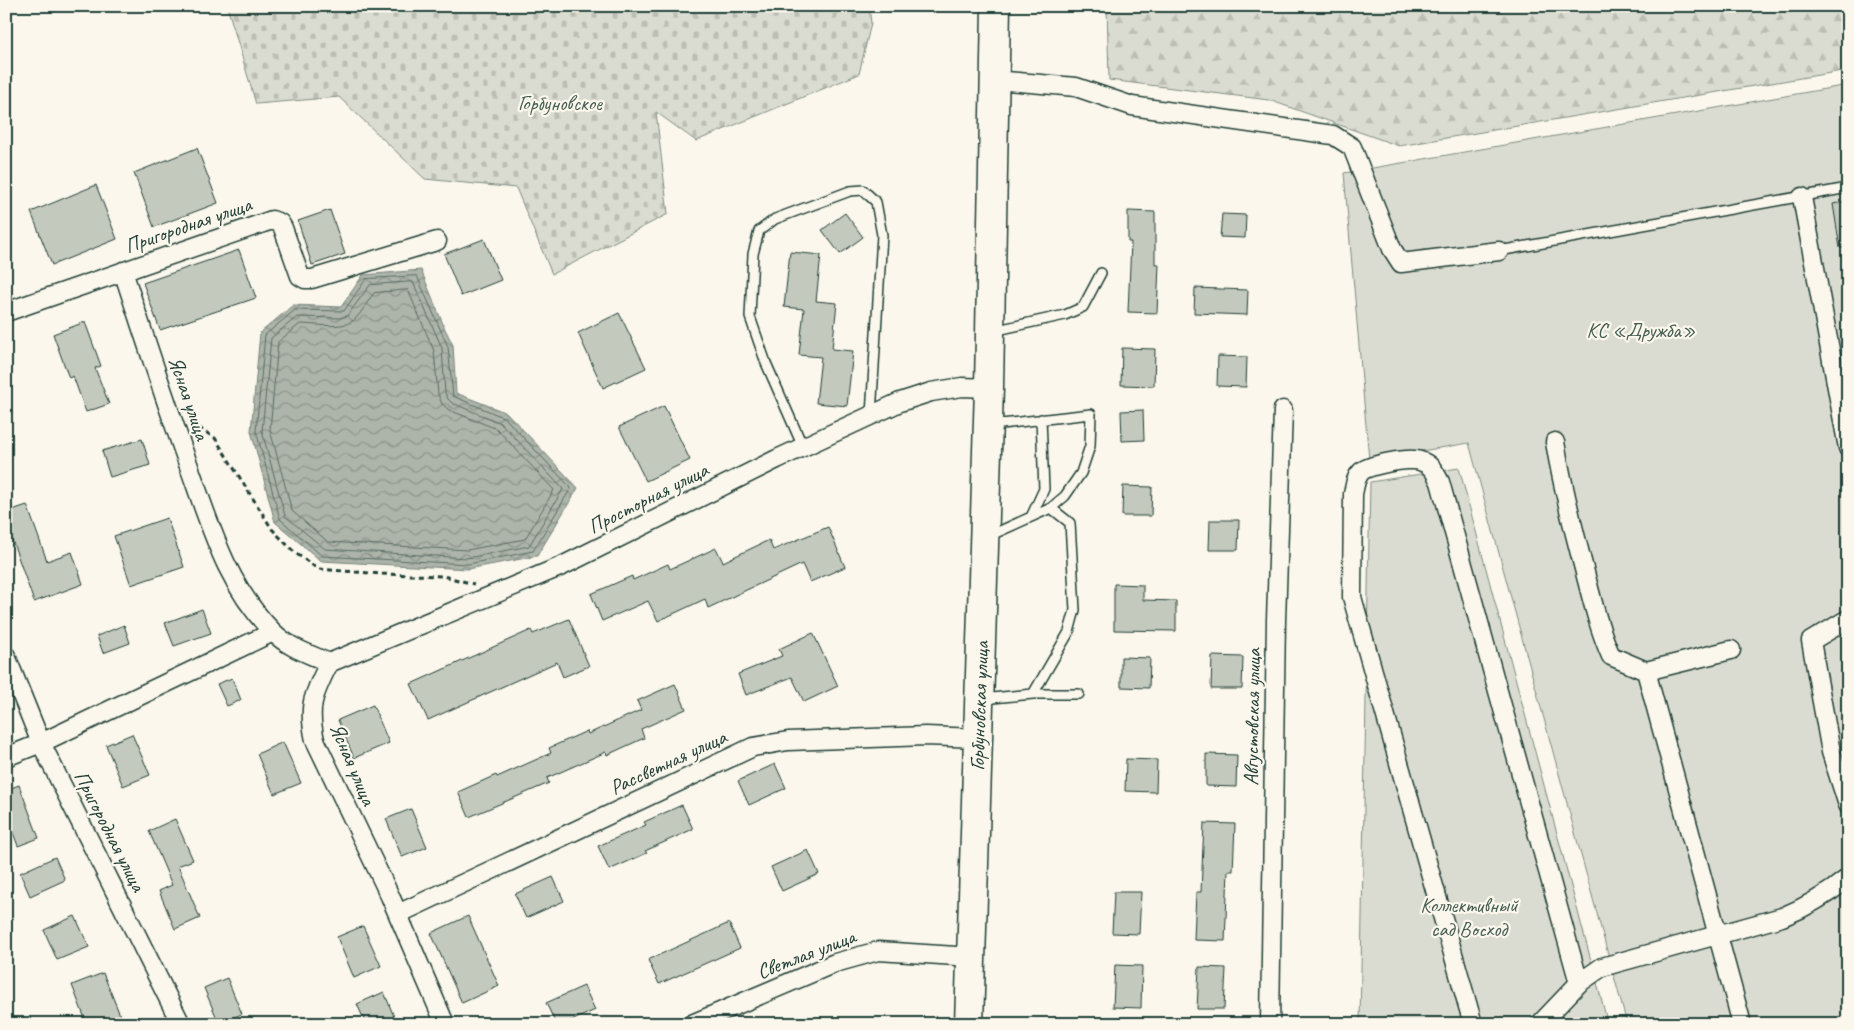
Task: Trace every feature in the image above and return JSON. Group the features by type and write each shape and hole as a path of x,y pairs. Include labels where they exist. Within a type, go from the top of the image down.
{"main road":[{"path":"986,6 995,67"},
{"path":"995,67 996,6"},
{"name":"Горбуновская улица","path":"969,1024 985,538 995,67"}],"street":[{"path":"995,67 1076,87 1132,106 1333,135 1352,147 1392,249 1401,263 1498,251"},
{"path":"1802,197 1848,448"},
{"name":"Пригородная улица","path":"6,312 272,220 280,223 283,228 300,276 305,279 312,279 438,241"},
{"name":"Ясная улица","path":"123,272 167,408 223,560 247,600 273,632 287,644 329,663 318,686 310,713 315,740 398,914 445,1024"},
{"name":"Просторная улица","path":"329,663 562,566 802,447 900,402 931,392 962,387 989,388"},
{"name":"Августовская улица","path":"1270,1024 1276,620 1283,410"},
{"path":"1555,442 1563,488 1603,637 1611,656 1646,671 1731,650"},
{"path":"1473,1024 1352,597 1353,494 1356,478 1362,470 1400,460 1419,460 1432,467 1440,482 1579,983"},
{"path":"1848,619 1811,641 1831,752 1848,805"},
{"path":"6,757 41,743 273,632"},
{"name":"Пригородная улица","path":"6,656 41,743 181,1024"},
{"path":"1646,671 1742,1024"},
{"name":"Рассветная улица","path":"398,914 753,747 796,740 926,736 978,738"},
{"path":"1540,1024 1579,983 1602,967 1782,917 1804,908 1848,878"},
{"name":"Светлая улица","path":"692,1024 835,963 856,956 886,951 972,957"}],"lane":[{"path":"1498,251 1848,188"},
{"path":"802,447 766,363 750,316 752,254 759,231 775,219 850,191 863,190 876,202 882,235 872,415"},
{"path":"990,332 1065,315 1083,307 1101,273"},
{"path":"985,538 1051,508 1065,496 1081,474 1090,446 1091,414 988,425"},
{"path":"1032,515 1044,489 1041,419"},
{"path":"1033,694 1069,632 1075,610 1070,523 1051,508"},
{"path":"980,699 1033,694 1079,694"}],"path":[{"path":"167,408 215,438 272,529 294,552 318,569 443,576 502,591"}],"green space":[{"name":"Горбуновское","path":"227,6 869,6 871,23 859,74 696,141 656,112 668,214 552,274 516,188 425,179 339,97 256,104"},
{"path":"1107,6 1848,6 1848,70 1399,146 1269,100 1109,80"},
{"name":"КС «Дружба»","path":"1848,85 1848,1024 1627,1024 1469,443 1369,460 1344,173"},
{"name":"Коллективный сад Восход","path":"1459,468 1608,1024 1360,1024 1370,482"}],"water":[{"path":"421,270 453,345 456,393 507,413 578,488 537,556 468,569 321,561 275,522 251,431 260,333 293,305 341,307 363,275"}],"building":[{"path":"197,148 218,203 154,227 134,173"},
{"path":"96,185 117,239 52,265 31,212"},
{"path":"1848,201 1848,248 1840,248 1833,204"},
{"path":"330,210 345,254 312,265 298,221"},
{"path":"1128,211 1155,212 1155,264 1159,264 1157,313 1128,312 1131,242 1128,242"},
{"path":"845,213 863,237 840,254 822,230"},
{"path":"1222,214 1246,215 1245,238 1220,237"},
{"path":"484,239 501,280 461,296 444,254"},
{"path":"239,250 256,298 160,330 143,283"},
{"path":"790,252 821,255 816,301 837,303 832,349 853,351 847,406 816,403 821,357 799,355 804,309 784,307"},
{"path":"1195,288 1248,290 1247,315 1194,313"},
{"path":"619,313 646,368 603,388 578,333"},
{"path":"85,322 101,366 95,368 109,404 86,412 73,376 69,378 53,334"},
{"path":"1122,348 1155,349 1154,386 1121,385"},
{"path":"1218,356 1247,357 1246,387 1217,386"},
{"path":"664,406 690,460 646,481 619,427"},
{"path":"1143,410 1144,440 1122,441 1121,411"},
{"path":"142,439 150,465 110,477 102,451"},
{"path":"1123,486 1152,487 1151,516 1122,516"},
{"path":"27,505 47,561 72,552 83,584 34,602 6,523 6,512"},
{"path":"167,518 184,567 131,585 114,536"},
{"path":"1210,520 1239,520 1238,550 1209,550"},
{"path":"828,527 845,567 810,582 802,564 708,608 705,599 658,621 648,601 602,621 591,594 632,576 633,580 668,564 670,569 716,548 723,562 769,540 773,550"},
{"path":"1114,584 1143,585 1143,600 1176,601 1176,631 1114,630"},
{"path":"202,609 211,633 174,646 165,623"},
{"path":"569,619 589,666 563,677 557,662 428,720 411,684 531,630 533,634"},
{"path":"124,625 130,643 103,653 97,636"},
{"path":"813,633 838,686 804,702 792,677 746,695 738,674 782,656 779,649"},
{"path":"1212,656 1243,657 1242,689 1211,689"},
{"path":"1121,657 1150,658 1149,688 1121,687"},
{"path":"232,678 241,700 227,706 217,684"},
{"path":"675,684 686,709 641,729 644,738 607,755 606,752 547,778 549,783 469,817 458,792 551,753 549,748 587,731 588,734 641,710 637,701"},
{"path":"373,705 389,743 354,758 338,720"},
{"path":"132,734 150,775 123,786 106,745"},
{"path":"283,742 301,783 274,794 257,754"},
{"path":"1206,754 1237,755 1236,787 1206,786"},
{"path":"1126,759 1157,760 1156,792 1125,791"},
{"path":"775,764 786,788 749,805 738,781"},
{"path":"19,785 39,838 18,846 6,814 6,790"},
{"path":"682,805 693,829 609,870 598,846 646,825 644,822"},
{"path":"411,809 427,847 402,857 386,819"},
{"path":"175,819 193,860 178,866 200,918 175,929 159,891 172,885 149,831"},
{"path":"1204,823 1235,824 1233,871 1228,871 1225,941 1194,940 1196,892 1201,892"},
{"path":"808,850 819,874 782,891 771,867"},
{"path":"55,857 65,880 30,896 20,873"},
{"path":"553,877 564,901 526,918 515,894"},
{"path":"1114,892 1141,892 1139,934 1112,933"},
{"path":"75,916 89,947 57,960 44,930"},
{"path":"468,916 499,986 462,1003 431,933"},
{"path":"729,923 740,948 659,984 648,960"},
{"path":"363,926 381,966 354,978 337,937"},
{"path":"1115,965 1142,966 1141,1008 1113,1007"},
{"path":"1199,967 1226,968 1224,1009 1197,1009"},
{"path":"103,973 122,1020 111,1024 87,1024 72,985"},
{"path":"227,978 242,1014 219,1023 204,988"},
{"path":"584,986 595,1010 565,1024 556,1024 546,1003"},
{"path":"384,992 397,1024 366,1024 357,1004"}]}
